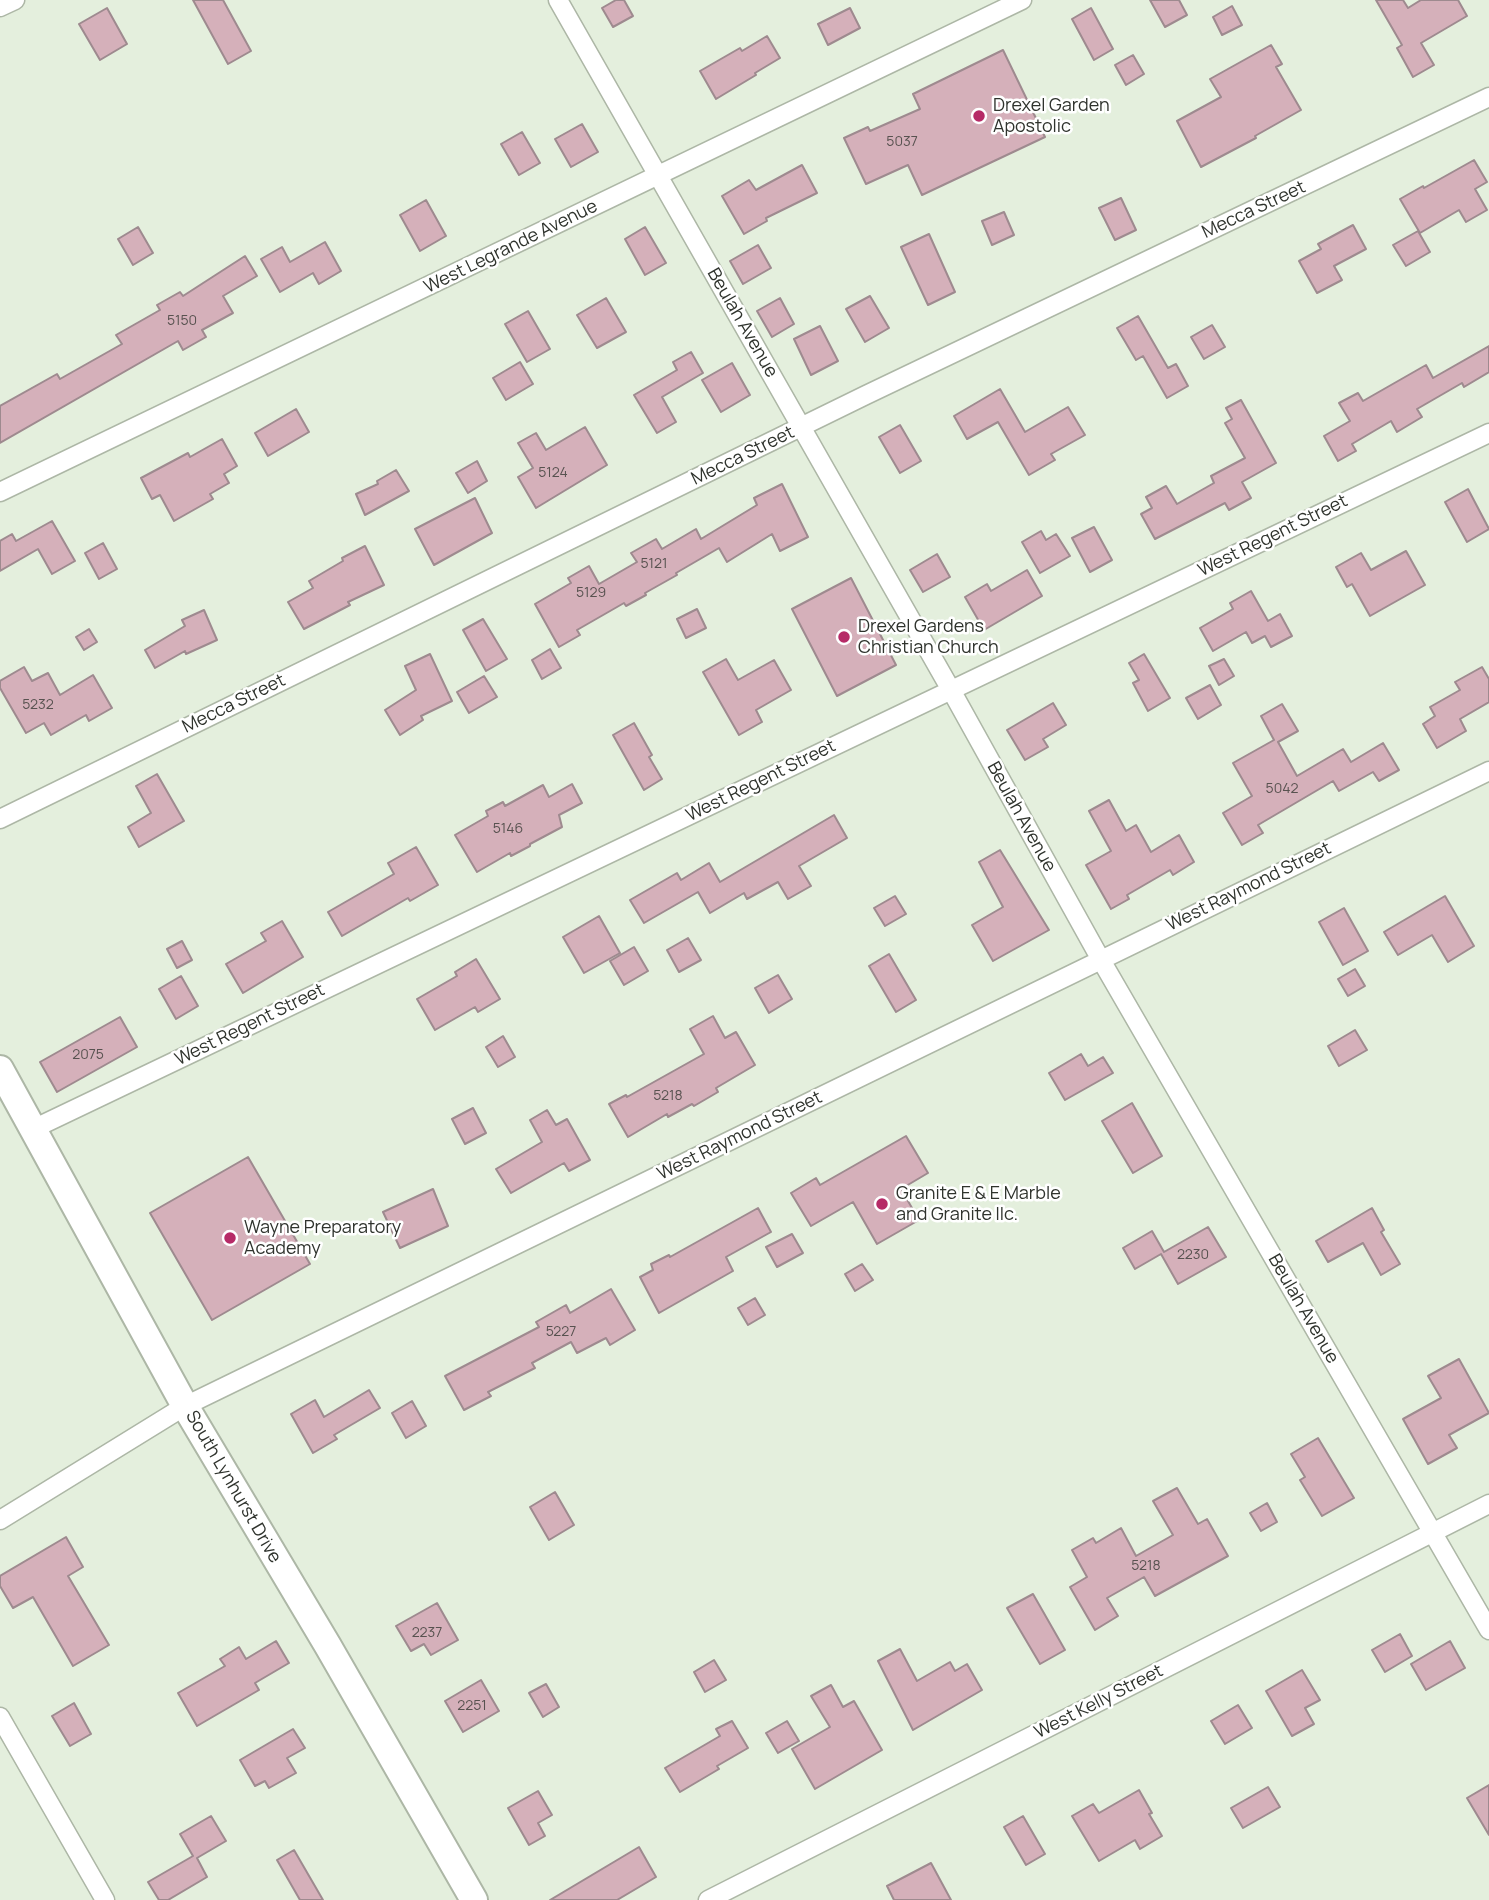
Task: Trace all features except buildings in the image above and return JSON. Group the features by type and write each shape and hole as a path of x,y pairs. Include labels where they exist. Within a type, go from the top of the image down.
{"main road":[{"name":"South Lynhurst Drive","path":"0,1069 185,1406 328,1646 474,1900"}],"street":[{"path":"0,7 15,0"},
{"name":"Beulah Avenue","path":"558,0 951,690 1101,960 1489,1630"},
{"name":"West Legrande Avenue","path":"0,492 1022,0"},
{"name":"Mecca Street","path":"0,820 1072,295 1489,97"},
{"name":"West Regent Street","path":"33,1129 1489,433"},
{"name":"West Raymond Street","path":"0,1520 185,1406 1489,771"},
{"name":"West Kelly Street","path":"708,1900 1489,1504"},
{"path":"0,1717 105,1900"}],"place":[{"name":"Drexel Garden Apostolic","path":"979,116"},
{"name":"Drexel Gardens Christian Church","path":"844,637"},
{"name":"Granite E & E Marble and Granite llc.","path":"882,1204"},
{"name":"Wayne Preparatory Academy","path":"230,1238"}]}
